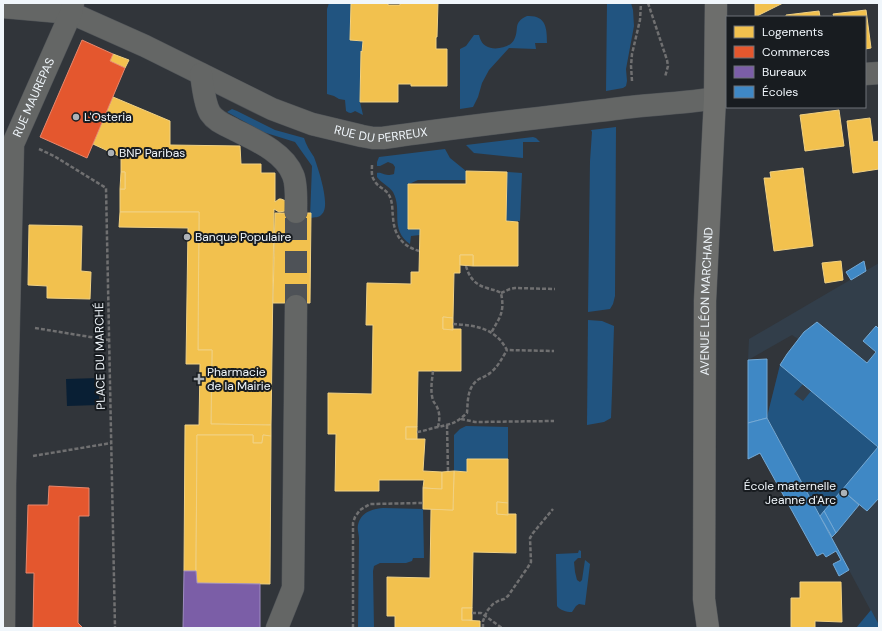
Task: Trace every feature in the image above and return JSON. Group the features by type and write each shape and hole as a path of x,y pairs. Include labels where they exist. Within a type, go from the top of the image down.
{"main road":[{"name":"AVENUE LÉON MARCHAND","path":"708,628 704,599 705,301 721,97 716,3"},
{"name":"AVENUE LÉON MARCHAND","path":"693,628 704,599"}],"street":[{"name":"RUE DU PERREUX","path":"3,7 72,8 272,109 312,124 372,138 383,138 721,97"},
{"name":"RUE MAUREPAS","path":"4,628 8,324 7,223 13,144 72,8"},
{"path":"866,74 879,73"},
{"path":"201,74 204,94 210,112 217,121 261,143 285,162 293,175 296,212"},
{"path":"277,628 292,588 296,306"}],"path":[{"path":"633,85 631,66 632,54 640,20 641,3"},
{"path":"648,3 668,66 663,87 662,103"},
{"name":"PLACE DU MARCHÉ","path":"16,137 54,156 106,188 115,628"},
{"path":"372,138 372,174 374,180 386,190 389,195 391,200 393,225 396,232 408,247 419,251"},
{"path":"466,266 473,281 485,288 497,290 501,293 503,303 502,314 491,333"},
{"path":"501,293 515,288 555,289"},
{"path":"8,324 109,340"},
{"path":"453,324 473,325 485,330 496,336 506,350"},
{"path":"506,350 554,351"},
{"path":"417,432 455,423 461,419 467,413 468,394 472,386 497,366 506,350"},
{"path":"433,371 432,395 433,401 437,406 439,413 440,419 438,427"},
{"path":"461,419 475,422 554,421"},
{"path":"448,425 448,471"},
{"path":"6,460 111,443"},
{"path":"353,628 353,523 355,516 360,510 370,504 423,503"},
{"path":"483,628 483,621 492,604 508,596 528,567 530,562 530,538 553,509"},
{"path":"472,613 481,613 502,628"}],"shaded area":[{"path":"329,3 351,3 350,40 363,41 361,52 360,102 363,115 355,111 351,113 347,112 345,100 327,94 327,9"},
{"path":"607,3 631,3 634,26 626,69 626,86 623,88 606,91"},
{"path":"527,16 533,16 542,20 547,32 547,43 535,43 536,49 509,48 489,70 482,83 473,107 460,109 460,49 466,46 474,35 479,35 482,43 489,48 505,47 514,40 519,21"},
{"path":"232,109 275,130 304,138 314,157 323,187 325,203 324,210 321,215 310,218 312,166 295,142 263,132 227,112"},
{"path":"616,127 615,296 610,309 588,312 591,130"},
{"path":"533,137 540,142 523,142 523,158 474,153 466,145"},
{"path":"445,149 450,158 466,171 466,180 418,180 409,184 408,229 420,229 420,235 411,236 410,244 400,232 398,226 396,199 393,192 377,177 377,173 386,175 394,174 395,167 393,164 388,162 377,166 377,162 379,157"},
{"path":"507,172 522,173 520,221 506,221"},
{"name":"École maternelle Jeanne d'Arc","path":"879,263 879,626 767,417 780,365 798,339 792,335 748,360 749,339"},
{"path":"588,320 602,321 614,326 611,418 604,422 587,425"},
{"path":"780,365 803,384 794,394 803,401 811,391 878,447 820,516 767,417"},
{"path":"99,378 99,405 67,406 66,379"},
{"path":"466,426 508,427 508,459 467,459 467,472 454,471 454,435"},
{"path":"375,509 423,509 424,558 413,558 412,561 406,563 380,563 374,566 374,628 358,628 358,525 364,514"},
{"path":"579,550 581,551 581,558 578,558 574,562 577,580 580,582 582,580 585,560 590,564 585,605 579,604 572,612 568,612 561,610 557,606 556,554 578,553"},
{"path":"871,610 879,625 879,628 856,628"}],"building: Logements":[{"path":"351,3 388,3 388,5 400,5 400,3 438,3 436,49 447,49 447,86 411,86 411,84 398,84 398,102 360,102 361,51 362,52 363,41 350,40"},
{"path":"755,3 783,3 757,16 755,16"},
{"path":"866,10 871,48 866,49 866,16 834,16 833,14"},
{"path":"819,11 820,16 786,16"},
{"path":"113,54 129,60 125,68 110,61"},
{"path":"113,97 170,121 170,145 240,146 241,164 261,164 261,173 275,173 275,202 279,199 286,201 286,209 285,211 279,212 274,209 271,425 211,424 212,350 198,350 199,212 120,212 120,189 125,189 125,172 121,172 121,157 93,144"},
{"path":"839,110 844,146 805,151 800,115"},
{"path":"870,118 873,142 879,141 879,169 853,173 847,121"},
{"path":"803,168 813,246 774,251 764,178 771,178 770,172"},
{"path":"466,171 507,172 506,221 518,222 518,266 473,266 473,255 460,255 460,273 454,273 453,318 443,317 443,329 461,329 461,371 418,371 417,427 406,427 406,439 425,439 423,471 442,472 442,489 423,488 424,480 379,480 379,491 335,491 336,434 328,434 328,393 372,394 373,325 366,325 367,283 411,284 411,272 419,272 420,229 408,229 408,184 466,184"},
{"path":"121,172 125,172 125,189 120,189"},
{"path":"120,212 199,212 198,350 212,350 211,424 271,425 271,436 263,435 262,443 253,443 253,435 197,435 196,571 184,571 185,425 199,425 200,364 186,364 188,228 119,227"},
{"path":"275,213 311,213 310,303 273,303"},
{"path":"29,225 82,226 81,271 91,272 90,299 47,298 47,286 28,285"},
{"path":"460,255 473,255 473,266 460,265"},
{"path":"841,261 843,280 825,283 822,263"},
{"path":"443,317 453,318 453,330 443,329"},
{"path":"406,427 417,427 417,439 406,439"},
{"path":"197,435 253,435 253,443 262,443 263,435 271,436 270,584 197,583"},
{"path":"467,459 508,459 508,503 497,502 497,514 516,514 516,553 473,552 472,608 462,608 462,620 480,621 480,628 395,628 395,616 387,616 387,577 430,578 431,509 453,510 454,471 467,472"},
{"path":"454,471 453,510 423,509 423,488 442,489 442,472"},
{"path":"497,502 508,503 508,515 497,514"},
{"path":"800,582 841,582 842,622 815,621 815,628 791,628 791,598 800,598"},
{"path":"462,608 472,608 472,620 462,620"}],"building: Commerces":[{"name":"L'Osteria","path":"82,40 113,54 110,61 125,68 87,158 40,137"},
{"path":"49,486 89,488 89,516 79,516 78,623 83,628 33,628 34,573 26,573 28,505 48,505"}],"building: Bureaux":[{"path":"184,571 196,571 197,583 260,584 260,628 183,628"}],"building: Écoles":[{"path":"864,261 866,271 851,280 846,272"},
{"path":"817,322 867,363 876,352 863,341 876,326 879,329 879,498 867,511 842,490 878,447 780,365 804,332"},
{"path":"767,359 767,418 748,423 748,360"},
{"path":"767,418 849,570 839,576 833,564 841,560 836,551 826,557 823,553 817,556 760,453 748,459 748,423"},
{"path":"842,490 859,505 836,533 824,511"},
{"path":"824,511 836,533 832,537 820,516"}],"tunnel":[{"path":"296,212 296,306"}],"place":[{"name":"L'Osteria","path":"76,117"},
{"name":"BNP Paribas","path":"111,153"},
{"name":"Banque Populaire","path":"187,237"},
{"name":"Pharmacie de la Mairie","path":"199,379"},
{"name":"École maternelle Jeanne d'Arc","path":"844,493"}]}
